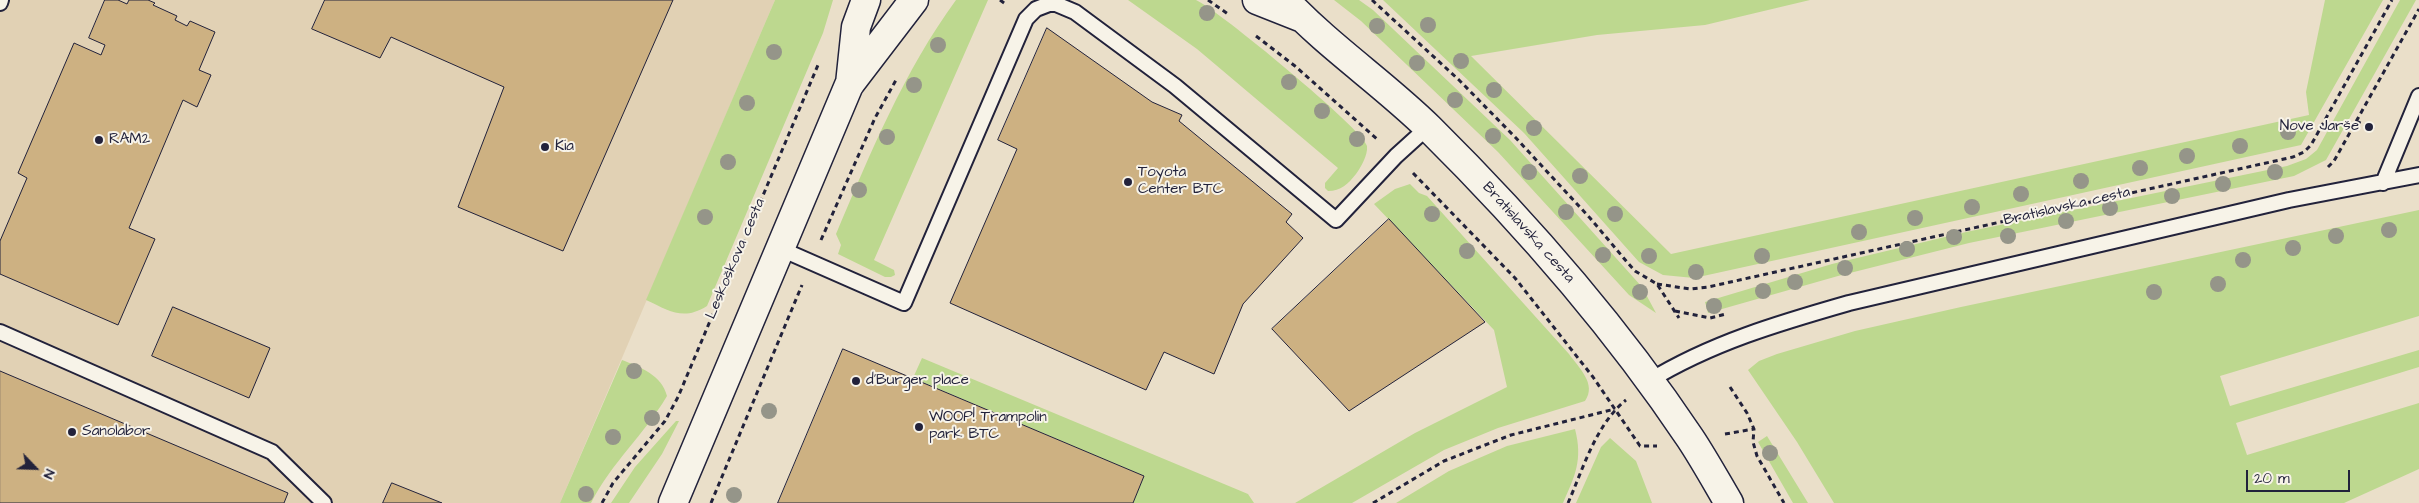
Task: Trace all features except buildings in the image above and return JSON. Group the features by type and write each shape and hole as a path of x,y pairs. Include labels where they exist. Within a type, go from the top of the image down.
{"street":[{"path":"850,86 856,27 866,0"},
{"path":"874,52 891,0"},
{"path":"673,503 850,86 914,0"},
{"name":"Bratislavska cesta","path":"1257,0 1293,9 1377,80 1483,182 1594,309 1691,439 1729,503"}],"lane":[{"path":"780,249 904,303 1026,19 1036,9 1049,4 1066,7 1095,25 1246,143 1336,220 1396,156 1428,127"},
{"path":"2383,183 2419,96"},
{"path":"1649,381 1703,352 1741,336 1789,320 1849,304 2289,200 2419,175"},
{"path":"0,332 272,452 324,503"}],"path":[{"path":"1208,0 1234,19"},
{"name":"Bratislavska cesta","path":"1372,0 1459,80 1515,136 1590,218 1635,271 1657,284 1690,289 1708,287 2293,157 2304,152 2311,145 2392,0"},
{"path":"2321,171 2334,161 2419,9"},
{"path":"1249,31 1295,66 1396,156 1515,278 1593,377 1640,446"},
{"name":"Leskoškova cesta","path":"602,503 614,483 665,420 678,397 820,61"},
{"path":"824,234 875,118 898,76"},
{"path":"2356,121 2374,129"},
{"name":"Bratislavska cesta","path":"1657,284 1679,318"},
{"path":"711,503 800,290"},
{"path":"1675,311 1710,318 1729,313"},
{"path":"1568,503 1595,442 1615,409 1649,381"},
{"path":"1730,388 1747,413 1754,429 1753,442 1756,456 1784,503"},
{"path":"1373,503 1444,461 1511,434 1615,409"}],"shaded area":[{"path":"0,0 775,0 560,503 0,503"}],"green space":[{"path":"775,0 833,0 823,33 707,306 691,313 676,313 646,300"},
{"path":"956,0 988,0 874,260 894,270 895,275 885,277 838,254 841,245 836,234 875,144 904,84 937,27"},
{"path":"1128,0 1196,0 1231,24 1317,95 1360,136 1367,146 1367,150 1364,161 1356,174 1344,186 1337,190 1328,191 1325,188 1325,183 1338,168 1197,49"},
{"path":"1334,0 1359,0 1373,10 1510,140 1642,287 1656,313 1629,295 1498,152 1361,21"},
{"path":"1383,0 1810,0 1705,25 1597,35 1471,56 1671,254 2309,115 2306,92 2325,0 2383,0 2301,145 1694,278 1663,275 1639,262 1524,133"},
{"path":"2400,0 2416,0 2326,160 2294,176 1969,243 1838,276 1708,313 1705,302 1832,264 1966,232 2287,166 2306,159 2317,150"},
{"path":"1410,184 1419,193 1427,196 1569,354 1588,382 1588,395 1585,401 1498,428 1444,450 1352,503 1295,503 1415,433 1507,387 1494,330 1374,204 1395,189"},
{"path":"2419,210 2419,316 2220,376 2230,406 2419,350 2419,367 2236,423 2247,455 2419,403 2419,469 2344,503 1834,503 1797,442 1748,370 1759,361 1777,354 1855,331"},
{"path":"922,358 1248,494 1254,503 1133,503 1144,476 913,378"},
{"path":"622,360 643,369 655,377 660,382 667,396 618,461 591,503 560,503"},
{"path":"676,421 679,421 662,454 629,503 611,503 635,467"},
{"path":"1575,429 1578,459 1563,503 1396,503 1449,471 1507,446"},
{"path":"1767,436 1808,503 1793,503 1758,442"},
{"path":"1610,438 1636,461 1652,503 1576,503 1601,447"}],"place":[{"name":"Nove Jarše","path":"2369,127"},
{"name":"RAM2","path":"99,140"},
{"name":"Kia","path":"545,147"},
{"name":"Toyota Center BTC","path":"1128,182"},
{"name":"d'Burger place","path":"856,381"},
{"name":"WOOP! Trampolin park BTC","path":"919,427"},
{"name":"Sanolabor","path":"72,432"}]}
